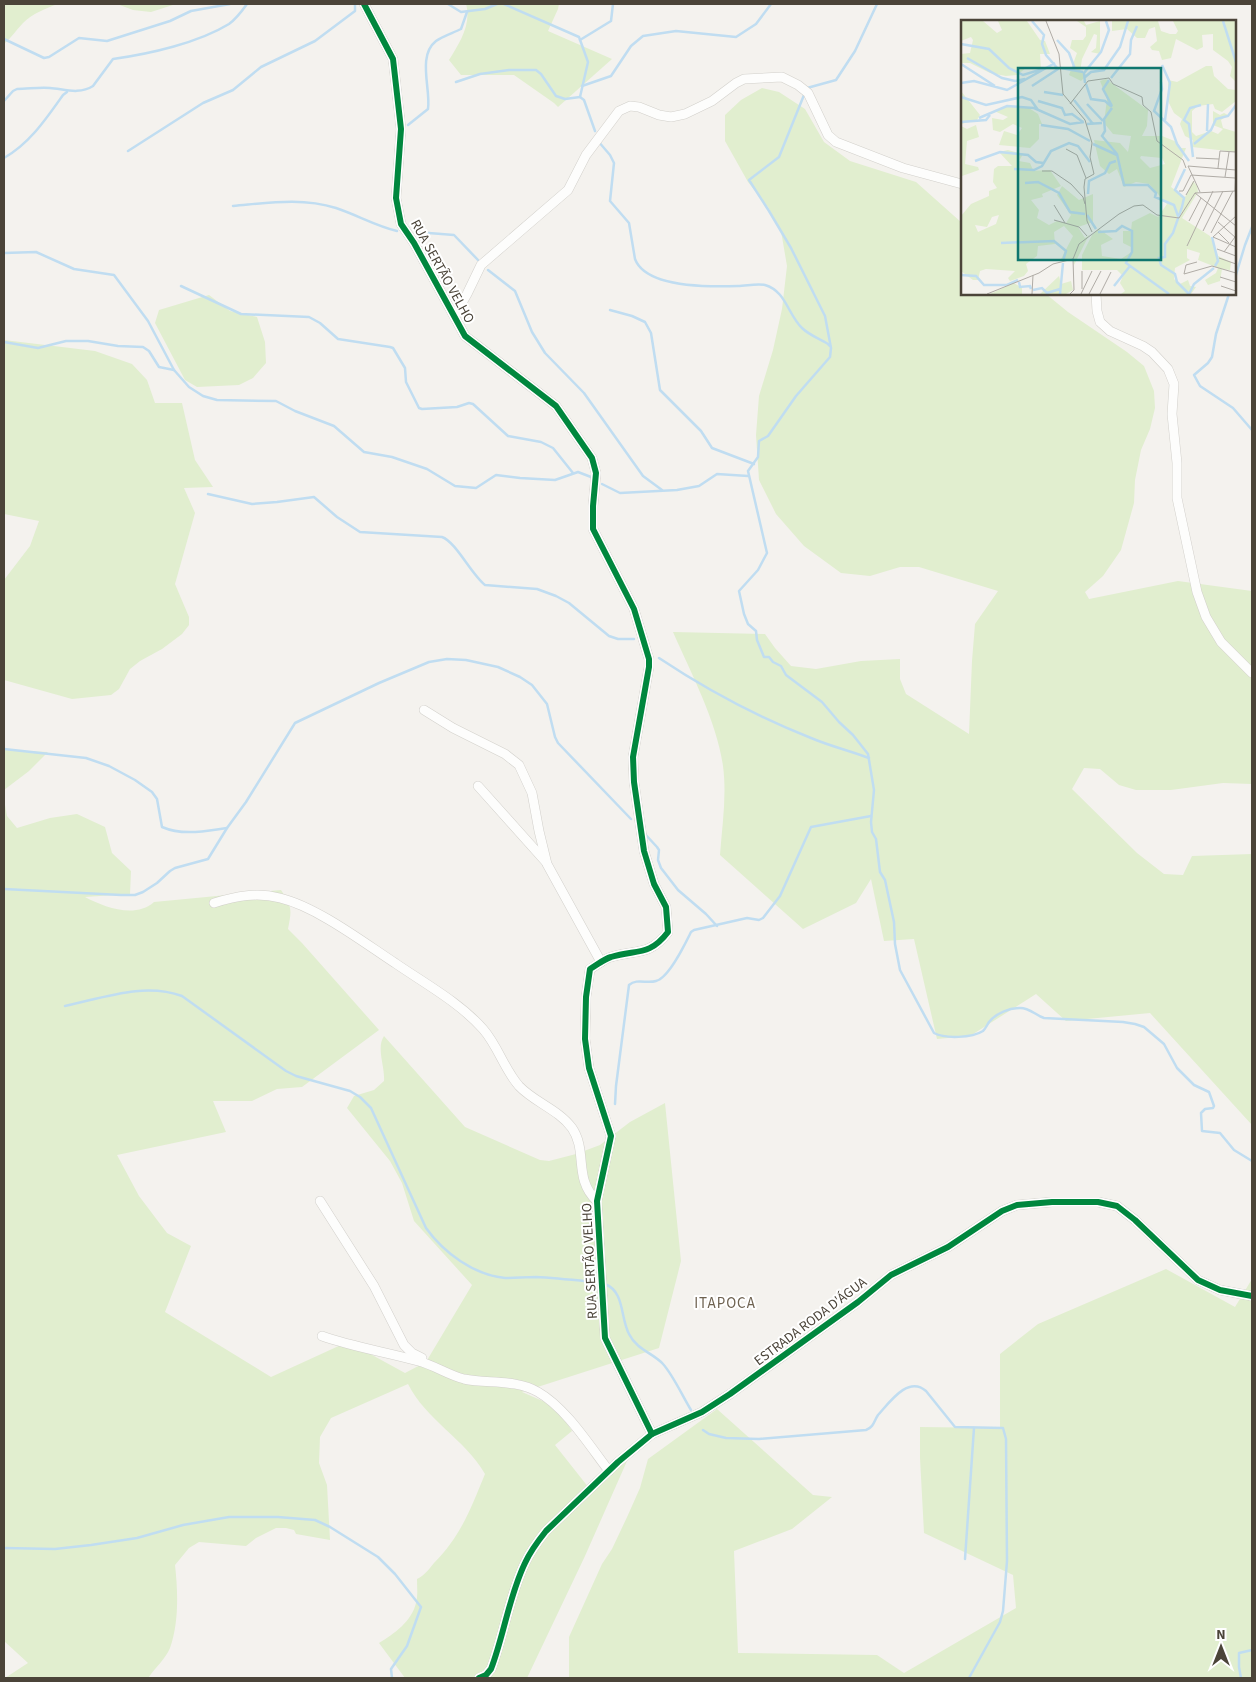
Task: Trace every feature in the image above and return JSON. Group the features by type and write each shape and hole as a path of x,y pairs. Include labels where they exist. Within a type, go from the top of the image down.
{"street":[{"name":"RUA SERTÃO VELHO","path":"364,4 393,58 401,129 396,198 401,224 455,315 464,336 556,406 592,458 596,473 593,529 634,609 649,659 633,757 634,782 644,851 654,884 666,907 668,932 660,942 648,950 610,957 590,969 586,998 585,1039 589,1068 610,1136 596,1201 605,1338 652,1434"},
{"path":"455,315 481,265 568,190 586,155 601,133 619,111 630,106 671,117 696,110 744,79 782,77 808,92 828,135 836,142 903,168 961,184"},
{"path":"1096,295 1100,322 1110,331 1152,352 1168,369 1174,384 1172,414 1177,463 1177,498 1196,592 1206,617 1221,642 1252,673"},
{"path":"424,710 453,728 510,757 519,765 532,793 538,831 547,864"},
{"path":"478,786 547,864 602,962"},
{"path":"214,903 235,897 253,895 272,896 298,904 334,923 440,993 464,1012 488,1035 517,1084 570,1126 578,1140 583,1181 588,1193 596,1201"},
{"path":"320,1201 374,1286 404,1345 412,1353 433,1366 465,1379 520,1385 540,1393 568,1419 609,1471"},
{"name":"ESTRADA RODA D'ÁGUA","path":"484,1677 491,1669 495,1659 525,1563 546,1531 609,1471 652,1434 702,1412 730,1394 858,1302 891,1275 948,1248 1002,1211 1017,1205 1093,1202 1117,1206 1135,1220 1198,1280 1220,1290 1252,1296"},
{"path":"322,1336 433,1366"}],"green space":[{"path":"4,4 58,4 44,9 31,17 4,44"},
{"path":"117,4 176,4 151,12 133,10"},
{"path":"466,4 559,4 548,31 612,59 558,107 514,75 461,75 449,60 464,34 467,19"},
{"path":"762,88 779,92 805,109 824,142 850,161 916,182 961,222 961,295 1047,295 1144,366 1154,391 1155,408 1150,429 1141,450 1135,480 1134,503 1121,550 1103,576 1085,592 1089,599 1178,581 1252,591 1252,784 1223,783 1171,790 1136,790 1119,785 1100,769 1084,768 1072,789 1137,853 1164,874 1183,875 1192,856 1252,854 1252,1125 1150,1013 1066,1021 1036,994 970,1036 937,1039 914,939 884,941 871,879 856,903 803,929 720,855 724,788 720,749 709,715 673,632 765,634 791,666 816,669 861,661 900,659 900,679 906,694 969,734 975,624 998,591 919,567 900,567 870,576 841,573 804,546 776,514 759,480 756,435 759,396 773,350 782,309 787,266 781,231 768,207 748,182 725,141 725,115 741,100"},
{"path":"209,295 230,311 257,317 265,342 266,363 253,378 239,385 197,387 185,380 155,323 159,310"},
{"path":"4,340 95,351 132,364 147,380 155,403 182,403 195,460 213,487 184,488 195,513 175,584 189,617 189,625 182,634 162,649 130,669 119,689 111,695 72,699 4,680 4,580 30,546 39,521 4,514"},
{"path":"4,750 48,752 29,771 4,790"},
{"path":"4,799 7,816 17,828 50,818 77,814 105,827 112,853 131,871 130,894 85,897 110,907 129,911 138,910 154,902 281,890 290,908 288,929 379,1030 302,1087 277,1089 252,1101 213,1101 226,1132 117,1155 139,1196 167,1233 191,1246 165,1312 271,1377 343,1344 363,1350 405,1373 426,1362 472,1285 414,1221 402,1183 390,1161 347,1108 354,1096 374,1090 384,1081 381,1046 384,1036 465,1127 540,1160 549,1161 600,1145 630,1122 665,1103 681,1261 659,1348 522,1392 545,1402 560,1413 572,1431 555,1445 589,1488 627,1461 585,1556 527,1678 405,1678 379,1643 396,1631 411,1616 417,1600 417,1579 427,1572 458,1532 470,1510 485,1474 467,1450 425,1408 408,1384 331,1418 320,1437 319,1463 327,1485 330,1540 296,1534 294,1530 286,1528 276,1528 256,1538 246,1546 199,1542 189,1548 175,1565 177,1607 175,1628 170,1648 149,1677 5,1678 28,1663 4,1641"},
{"path":"1166,1269 1235,1307 1252,1279 1252,1678 569,1678 569,1637 602,1564 612,1549 640,1488 648,1459 717,1409 813,1495 832,1497 792,1529 734,1551 738,1653 877,1655 904,1673 1016,1608 1013,1575 924,1533 920,1427 1000,1428 1000,1354 1038,1324"}],"waterway":[{"path":"4,39 44,58 49,57 79,38 107,41 170,21 191,11 230,4"},
{"path":"4,101 17,89 46,88 72,91 88,89 93,86 113,59 157,51 203,37 229,24 247,4"},
{"path":"128,151 203,103 233,90 261,67 315,41 355,11 355,4"},
{"path":"448,4 461,12 485,9 497,4"},
{"path":"504,4 579,37 588,62 580,97 584,100 595,131"},
{"path":"580,40 611,21 613,4"},
{"path":"582,86 611,76 631,46 643,36 676,31 736,37 756,24 771,4"},
{"path":"807,88 836,80 855,51 877,4"},
{"path":"408,125 428,109 426,64 430,47 439,39 461,29 467,12"},
{"path":"456,82 480,74 509,70 536,70 541,74 556,96 565,99 580,97"},
{"path":"4,158 30,138 67,92"},
{"path":"804,95 779,157 749,180 791,248 825,316 831,348 830,357 796,396 768,436 759,441 758,457 748,471 767,553 758,570 739,591 748,624 756,631 757,640 764,657 769,657 773,662 781,666 786,675 822,702 868,754 874,790 872,832 876,839 880,872 885,880 894,922 895,944 900,970 934,1033 951,1037 972,1035 983,1031 989,1022 999,1014 1020,1008 1027,1009 1044,1018 1123,1022 1144,1027 1164,1044 1177,1068 1194,1085 1209,1092 1214,1106 1213,1108 1205,1109 1201,1113 1202,1131 1220,1133 1234,1150 1252,1161"},
{"path":"598,141 614,163 610,201 629,223 635,259 642,269 652,276 681,284 697,286 765,285 778,292 802,328 830,346"},
{"path":"233,206 272,202 310,203 336,208 397,231"},
{"path":"1236,275 1252,227"},
{"path":"416,232 454,235 478,260"},
{"path":"4,253 36,252 74,269 114,275 148,321 174,370 189,387 203,396 217,400 276,401 295,411 334,426 364,452 392,457 427,469 455,486 476,488 496,475 555,480 578,472 591,477"},
{"path":"488,270 515,291 532,332 545,353 584,393 643,476 662,490"},
{"path":"181,286 241,314 309,317 320,323 338,339 393,348 405,368 406,382 419,408 457,407 469,403 473,404 508,436 541,442 553,448 573,473"},
{"path":"1229,295 1216,334 1212,357 1194,375 1200,386 1233,408 1252,430"},
{"path":"610,310 645,322 651,333 660,390 701,431 712,448 754,464"},
{"path":"4,342 38,348 66,341 88,341 118,346 143,347 149,351 159,367 174,370"},
{"path":"602,484 620,493 677,490 699,486 717,474 748,476"},
{"path":"208,494 252,504 314,497 337,517 360,532 442,537 453,545 474,574 485,585 537,589 569,603 609,636 618,639 634,639"},
{"path":"659,658 714,692 752,712 818,741 869,758"},
{"path":"4,889 135,895 157,883 175,868 208,859 295,723 379,683 429,662 447,659 466,660 498,667 532,685 547,704 558,743 631,819"},
{"path":"4,749 86,758 109,766 152,792 157,799 162,827 170,830 186,832 227,828"},
{"path":"615,1104 629,985 639,981 653,982 661,979 671,967 694,930 747,918 759,920 763,918 780,896 811,827 871,816"},
{"path":"645,834 659,850 658,860 661,868 678,890 717,926"},
{"path":"65,1006 138,991 168,992 182,996 286,1071 296,1076 350,1091 360,1097 371,1108 426,1228 442,1246 461,1261 482,1272 505,1278 536,1277 594,1282"},
{"path":"605,1284 616,1293 619,1299 626,1327 632,1339 663,1364 691,1410"},
{"path":"703,1430 709,1434 726,1438 759,1439 866,1430 872,1426 878,1415 899,1392 912,1386 926,1391 955,1427 1003,1428 1006,1439 1007,1561 1003,1611 1000,1622 969,1678"},
{"path":"965,1559 974,1428"},
{"path":"4,1548 55,1549 91,1545 137,1538 183,1525 229,1517 278,1517 315,1520 330,1527 378,1557 395,1574 421,1607 407,1646 391,1669 392,1678"},
{"path":"1241,1678 1239,1653 1252,1650"}],"cycle path":[{"path":"364,4 393,59 401,129 396,198 401,224 414,243 465,336 556,406 592,458 596,473 593,529 634,609 649,659 633,757 634,782 644,851 654,884 666,907 668,932 661,940 648,949 611,957 590,969 586,997 585,1039 589,1068 611,1136 597,1201 605,1338 652,1434"},
{"path":"479,1678 486,1675 491,1669 519,1576 532,1551 546,1531 618,1462 652,1434 702,1412 730,1394 858,1302 891,1275 948,1247 1002,1211 1017,1205 1052,1202 1098,1202 1117,1206 1135,1220 1198,1280 1220,1290 1252,1296"}],"district":[{"name":"ITAPOCA","path":"725,1303"}]}
